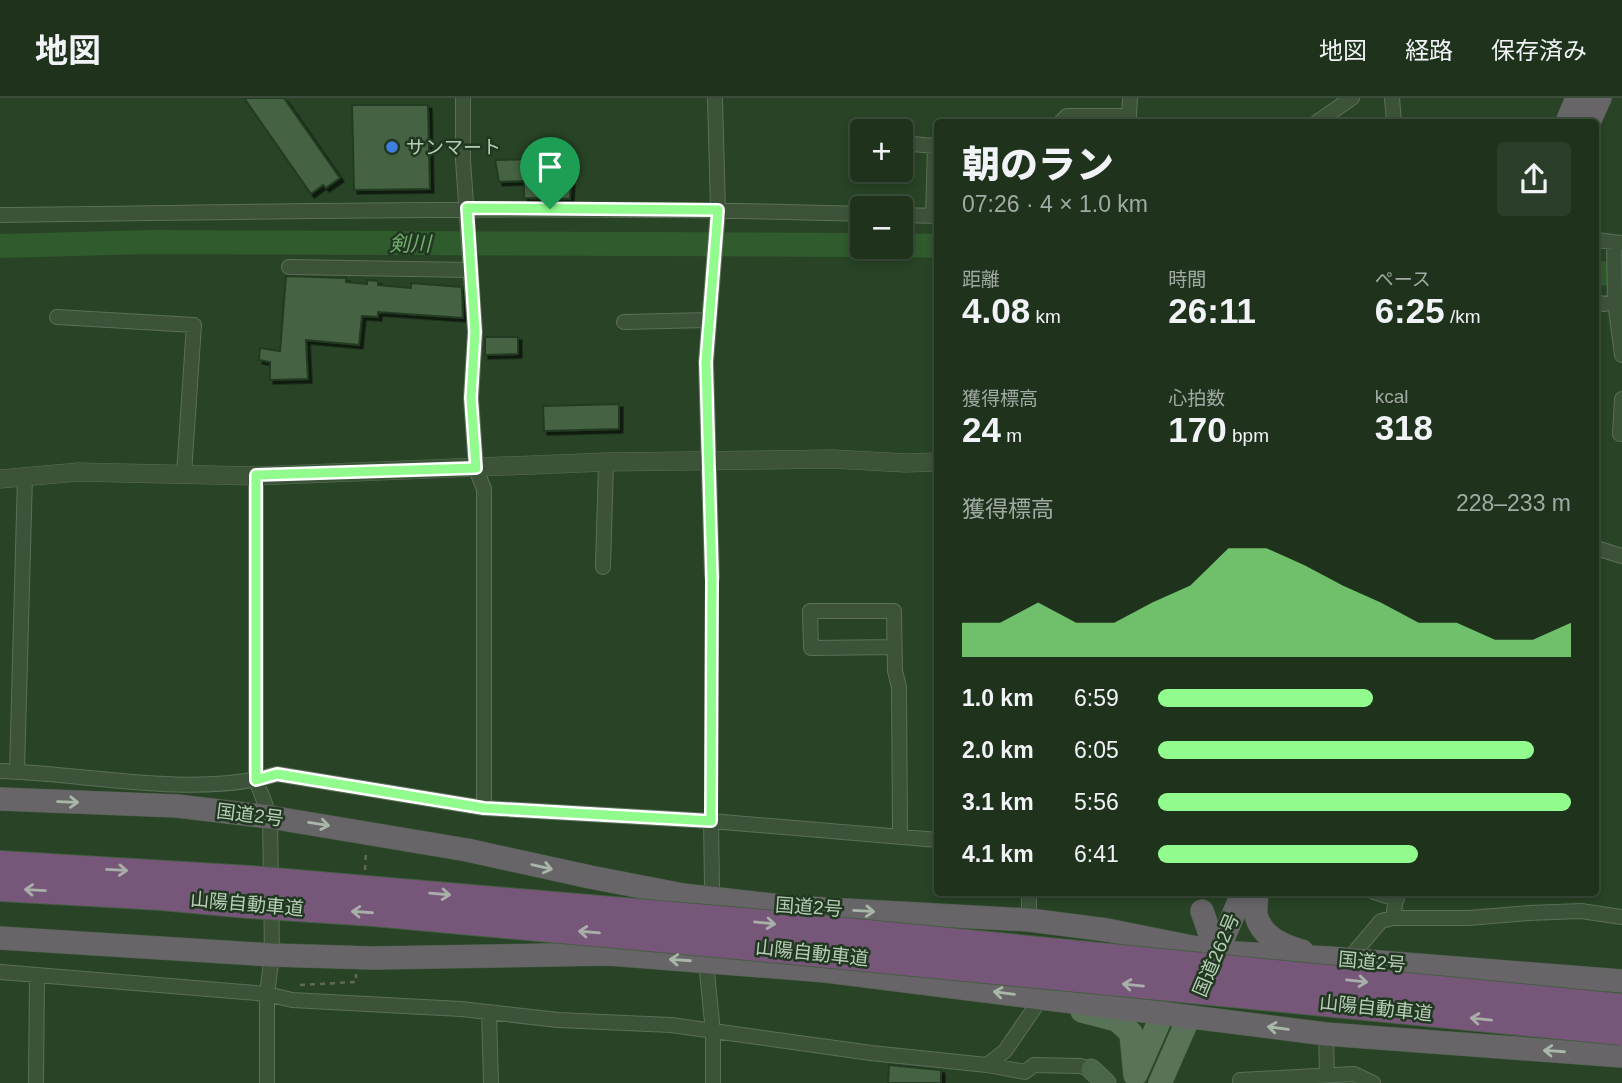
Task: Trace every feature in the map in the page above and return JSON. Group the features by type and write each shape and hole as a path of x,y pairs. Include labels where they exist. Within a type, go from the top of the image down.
{"highway":[{"path":"1568,119 1577,98"},
{"path":"1590,119 1600,98"},
{"name":"国道2号","path":"0,799 177,806 270,817 467,850 683,895 790,906 1028,920 1107,930 1186,948 1622,981"},
{"name":"山陽自動車道","path":"0,864 250,879 753,922 1622,1007"},
{"name":"山陽自動車道","path":"0,888 374,913 1622,1032"},
{"name":"国道262号","path":"1189,1017 1241,896"},
{"path":"1258,896 1256,914 1263,930 1289,948 1338,959"},
{"path":"1206,902 1212,940 1219,951 1230,963 1259,984 1323,1013 1430,1042"},
{"name":"国道262号","path":"1163,1013 1206,902"},
{"path":"0,938 272,955 400,958 608,954 826,971 1326,1034 1622,1056"}],"main road":[{"path":"1052,998 1079,1010 1117,1020 1125,1026 1131,1033 1134,1079"},
{"path":"1134,1079 1163,1013"},
{"path":"1160,1083 1189,1017"},
{"path":"1091,1069 1106,1083"}],"street":[{"path":"463,98 475,332 471,398 476,468 484,489 484,808"},
{"path":"712,577 706,362 718,210 715,98"},
{"path":"1064,119 1067,116 1129,116 1130,98"},
{"path":"1321,119 1352,98"},
{"path":"1392,98 1394,119"},
{"path":"913,144 934,146"},
{"path":"0,215 718,210 850,214"},
{"path":"913,215 934,216"},
{"path":"1599,240 1618,243 1622,355"},
{"path":"289,267 470,265"},
{"path":"1599,302 1619,301"},
{"path":"57,317 194,325 184,474"},
{"path":"624,322 708,320"},
{"path":"1622,399 1622,434"},
{"path":"0,479 78,472 256,475 606,462 833,459 934,462"},
{"path":"603,567 606,462"},
{"path":"256,475 256,780 270,817 272,955 267,994 267,1083"},
{"path":"17,771 25,476"},
{"path":"1599,549 1622,556"},
{"path":"894,647 811,648 810,611 894,611 900,835"},
{"path":"0,771 178,784 256,780 277,774 484,808 711,821 934,839"},
{"path":"711,821 712,886"},
{"path":"1028,920 1029,896"},
{"path":"1393,918 1397,896"},
{"path":"1338,959 1381,921 1393,918 1469,918 1529,912 1581,911 1622,917"},
{"path":"0,972 267,994 292,1000 461,1009 558,1020 671,1025 1025,1072 1034,1065 1080,1066 1091,1069"},
{"path":"707,972 713,1032 713,1083"},
{"path":"36,1083 37,975"},
{"path":"987,1065 1005,1051 1052,998"},
{"path":"489,1013 491,1083"},
{"path":"1326,1034 1327,1075"},
{"path":"1240,1080 1354,1074 1373,1083"}],"path":[{"path":"711,821 712,577"},
{"path":"292,1000 294,986 356,982 356,971"}],"building":[{"path":"244,98 284,98 340,178 311,194"},
{"path":"352,105 428,105 430,189 354,190"},
{"path":"572,159 570,199 524,198 524,181 499,182 495,160"},
{"path":"286,276 346,278 346,282 367,284 367,280 378,281 378,285 411,288 411,283 462,287 463,318 378,312 378,317 362,316 359,345 306,340 308,379 270,380 270,362 259,360 260,348 280,351"},
{"path":"485,337 518,337 518,354 485,355"},
{"path":"619,404 619,429 544,431 543,406"},
{"path":"889,1065 941,1070 941,1083 888,1083"}],"waterway":[{"name":"剣川","path":"0,246 152,242 850,245"},
{"name":"剣川","path":"913,245 934,246"},
{"name":"剣川","path":"1599,274 1622,272"}],"place":[{"name":"サンマート","path":"392,147"}],"route":[{"path":"467,208 550,209 718,210 706,362 712,577 711,821 484,808 277,774 256,780 256,475 476,468 471,398 475,332 467,208"}]}
